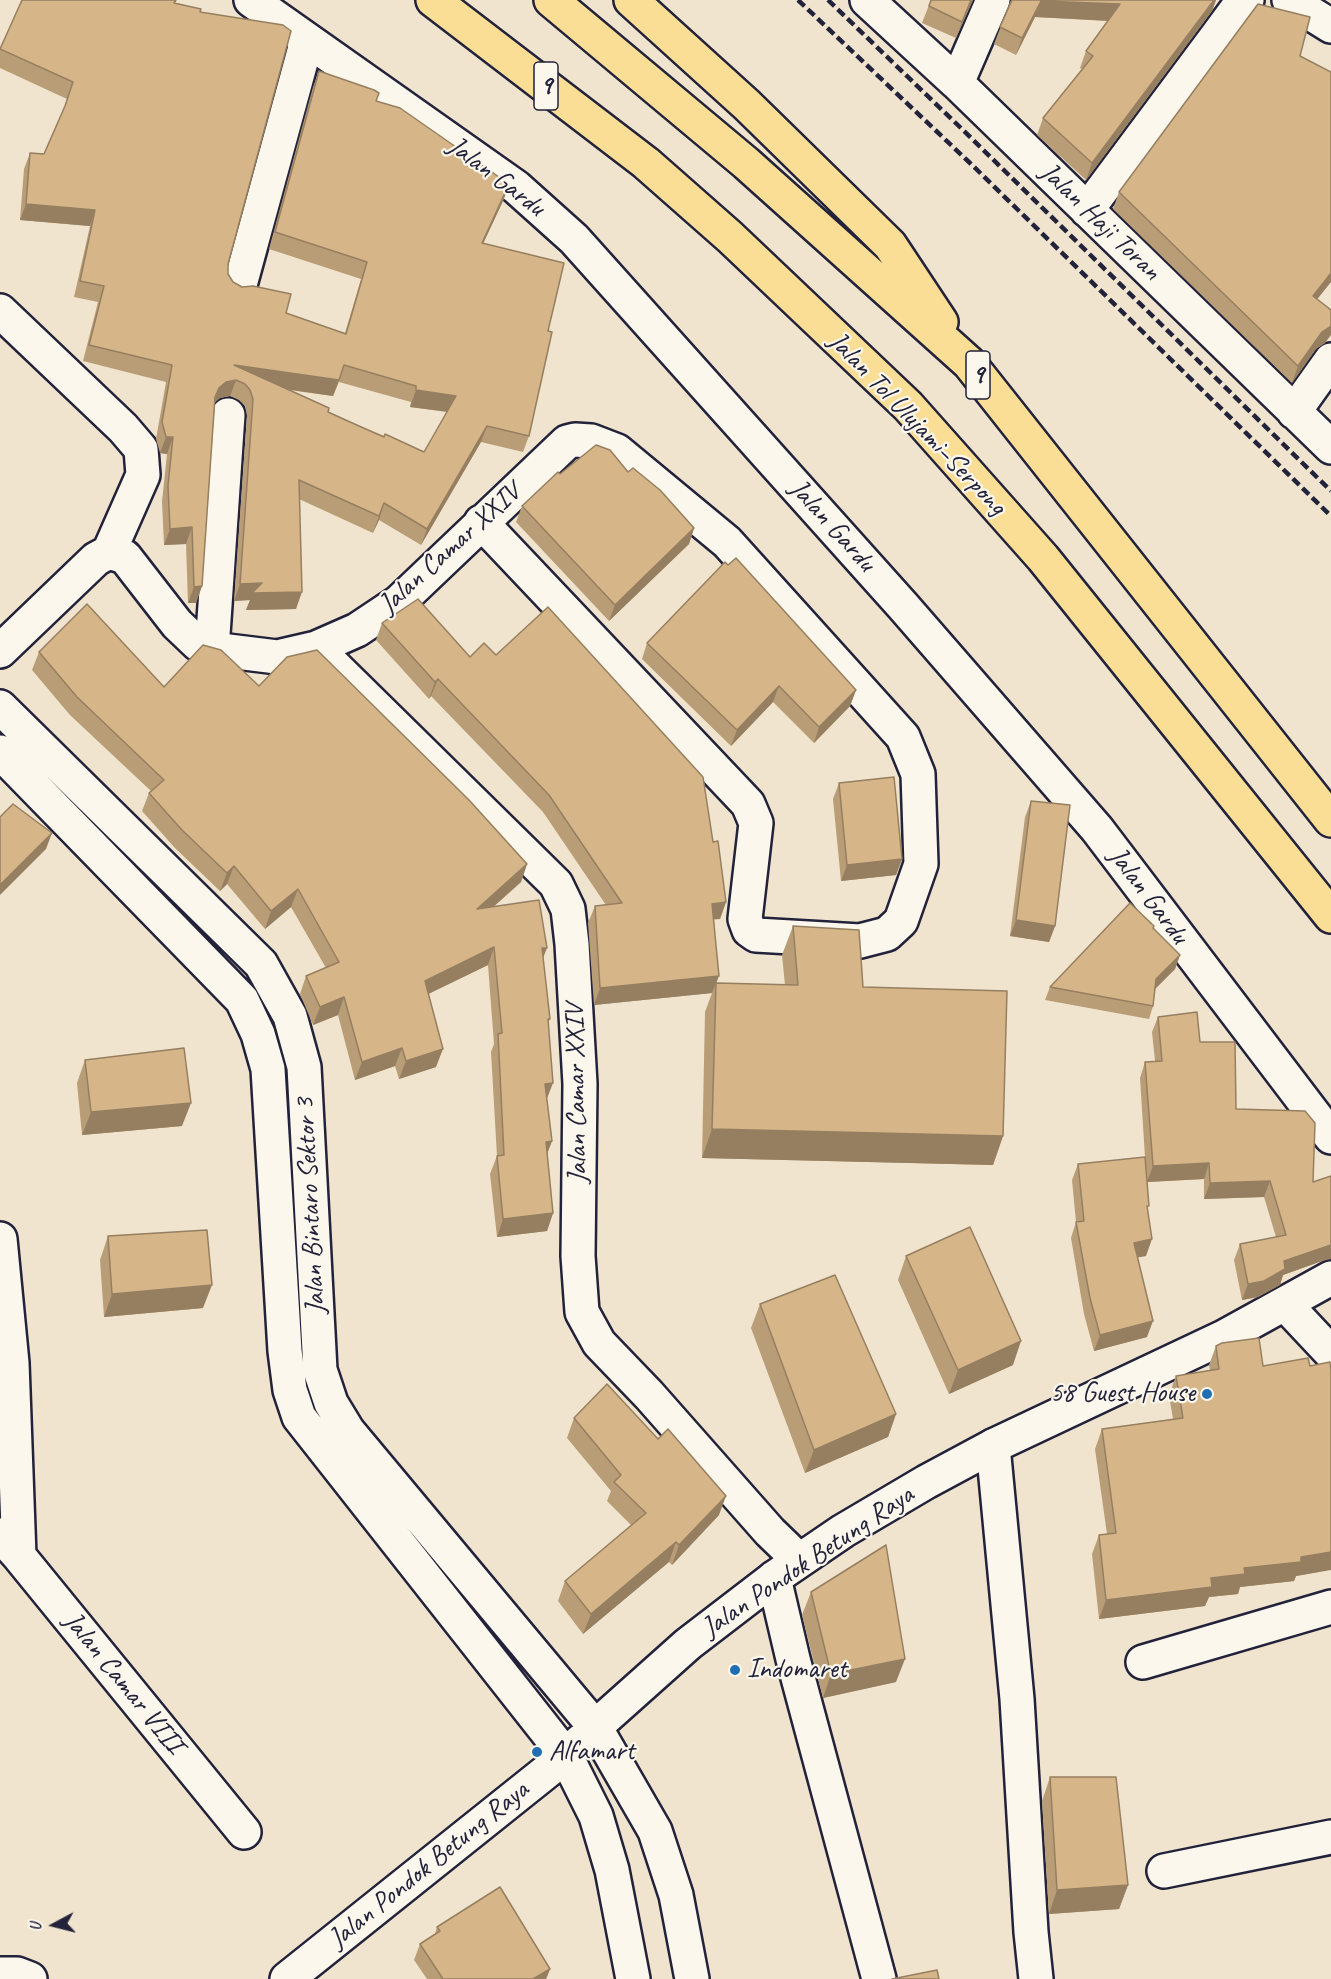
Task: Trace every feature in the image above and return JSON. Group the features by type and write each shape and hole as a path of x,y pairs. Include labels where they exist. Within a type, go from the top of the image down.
{"highway":[{"name":"9","path":"551,0 746,163 969,363 1331,820"},
{"path":"631,0 747,105 890,245 969,363"},
{"name":"Jalan Tol Ulujami–Serpong","path":"433,3 646,163 730,237 908,406 1043,558 1331,916"}],"street":[{"name":"Jalan Gardu","path":"251,0 516,188 574,239 903,606 1097,829 1331,1137"},
{"name":"Jalan Haji Toran","path":"867,0 957,83 1331,447"},
{"path":"957,83 993,0"},
{"path":"1087,210 1247,0"},
{"path":"1289,0 1331,26"},
{"path":"240,285 307,40"},
{"path":"0,311 123,428 141,449 143,475 109,552 96,559 0,651"},
{"path":"1294,412 1331,360"},
{"path":"212,649 228,415"},
{"name":"Jalan Camar XXIV","path":"109,552 125,557 177,624 198,644 212,649 277,657 316,648 357,630 399,602 481,522 567,442 591,441 617,451 727,542 903,737 918,774 921,864 901,921 887,934 860,941 756,935 749,930 745,920 756,823 748,804 481,522"},
{"name":"Jalan Camar XXIV","path":"316,648 556,884 568,909 572,944 580,1084 578,1256 582,1312 599,1343 649,1395 770,1532 787,1569"},
{"name":"Jalan Bintaro Sektor 3","path":"0,706 261,964 290,1016 304,1067 320,1370 331,1403 348,1431 596,1727 655,1831 676,1895 692,1979"},
{"name":"Jalan Bintaro Sektor 3","path":"0,752 242,1000 258,1034 268,1069 285,1351 290,1390 299,1417 566,1756 596,1816 609,1860 633,1979"},
{"path":"0,1239 10,1545"},
{"name":"Jalan Pondok Betung Raya","path":"287,1979 566,1756 688,1644 787,1569 917,1487 993,1446 1224,1337 1331,1278"},
{"path":"1285,1304 1331,1353"},
{"path":"993,1446 1017,1699 1031,1932 1036,1979"},
{"name":"Jalan Camar VIII","path":"10,1545 244,1832"},
{"path":"787,1569 793,1659 879,1979"},
{"path":"1143,1662 1331,1608"},
{"path":"1164,1871 1331,1837"},
{"path":"0,1974 17,1974 30,1979"}],"building":[{"path":"22,0 176,0 174,3 201,9 200,12 283,25 291,31 228,264 228,274 233,282 242,287 253,286 291,294 286,313 346,334 367,262 275,232 319,71 374,90 379,93 376,101 400,108 509,184 482,243 564,263 548,331 552,332 529,436 487,426 427,529 384,503 379,516 299,480 302,592 252,593 262,583 240,584 253,399 245,384 236,380 226,382 219,388 215,397 202,586 194,587 192,527 170,529 168,486 173,437 166,437 162,422 172,365 89,345 104,286 80,281 95,210 26,204 30,153 44,154 73,82 0,49","holes":["234,365 339,380 344,365 416,386 416,390 456,396 424,452 328,412 329,408"]},
{"path":"931,0 971,0 962,22 929,6"},
{"path":"1012,0 1214,0 1092,163 1043,118 1093,56 1086,51 1120,4 1041,1 1022,38 1000,27"},
{"path":"1258,4 1310,17 1300,56 1331,72 1331,273 1313,296 1331,310 1331,326 1322,332 1298,366 1119,192"},
{"path":"596,445 610,450 628,472 633,468 660,490 694,528 615,605 522,506 558,472 560,474"},
{"path":"736,558 856,690 819,727 779,686 737,730 647,643 725,562 728,565"},
{"path":"418,599 470,657 484,643 496,655 548,607 703,777 713,842 718,841 726,902 712,904 719,976 600,988 595,906 622,903 549,795 438,679 435,682 382,623"},
{"path":"87,604 164,687 203,645 221,650 259,686 287,657 317,650 469,800 527,864 477,909 539,900 547,948 542,948 550,1019 548,1019 553,1083 545,1084 552,1141 546,1142 553,1213 503,1219 497,1156 504,1155 498,1034 502,1033 494,947 425,981 443,1049 406,1061 402,1048 362,1062 344,997 320,1007 306,976 339,962 298,889 271,911 234,866 227,873 182,830 149,793 164,780 77,697 39,652"},
{"path":"894,777 902,859 847,865 839,783"},
{"path":"1031,801 1070,805 1055,926 1016,920"},
{"path":"13,804 52,833 0,885 0,817"},
{"path":"1130,903 1180,955 1156,979 1153,1006 1050,987"},
{"path":"793,926 859,930 863,987 1007,991 1003,1136 712,1129 716,983 798,985"},
{"path":"1197,1012 1200,1042 1235,1042 1236,1109 1305,1111 1315,1123 1313,1182 1331,1176 1331,1245 1284,1261 1285,1269 1264,1281 1248,1284 1240,1244 1286,1235 1270,1181 1210,1183 1209,1163 1153,1166 1145,1062 1162,1061 1158,1017"},
{"path":"184,1048 191,1103 91,1112 85,1060"},
{"path":"1145,1157 1149,1206 1147,1206 1152,1239 1134,1243 1153,1321 1100,1335 1090,1298 1076,1222 1084,1221 1078,1164"},
{"path":"970,1227 1021,1341 958,1370 906,1256"},
{"path":"207,1230 212,1285 112,1294 108,1236"},
{"path":"835,1275 896,1414 814,1450 760,1304"},
{"path":"1259,1338 1263,1366 1308,1358 1310,1366 1330,1362 1331,1552 1301,1557 1301,1562 1244,1568 1245,1574 1211,1578 1212,1587 1106,1600 1099,1535 1116,1533 1102,1429 1183,1418 1176,1376 1219,1369 1216,1346 1222,1343"},
{"path":"607,1384 658,1439 668,1429 726,1496 679,1545 676,1542 591,1614 565,1581 646,1513 614,1482 621,1475 574,1418"},
{"path":"886,1545 905,1659 831,1674 811,1592"},
{"path":"1050,1777 1116,1777 1128,1885 1057,1890"},
{"path":"500,1887 550,1969 533,1979 443,1979 420,1944 440,1931 437,1927"},
{"path":"937,1970 939,1979 892,1979"}],"railway":[{"path":"798,0 970,163 1331,516"},
{"path":"828,0 1331,491"}],"place":[{"name":"58 Guest House","path":"1207,1394"},
{"name":"Indomaret","path":"735,1670"},
{"name":"Alfamart","path":"537,1752"}]}
